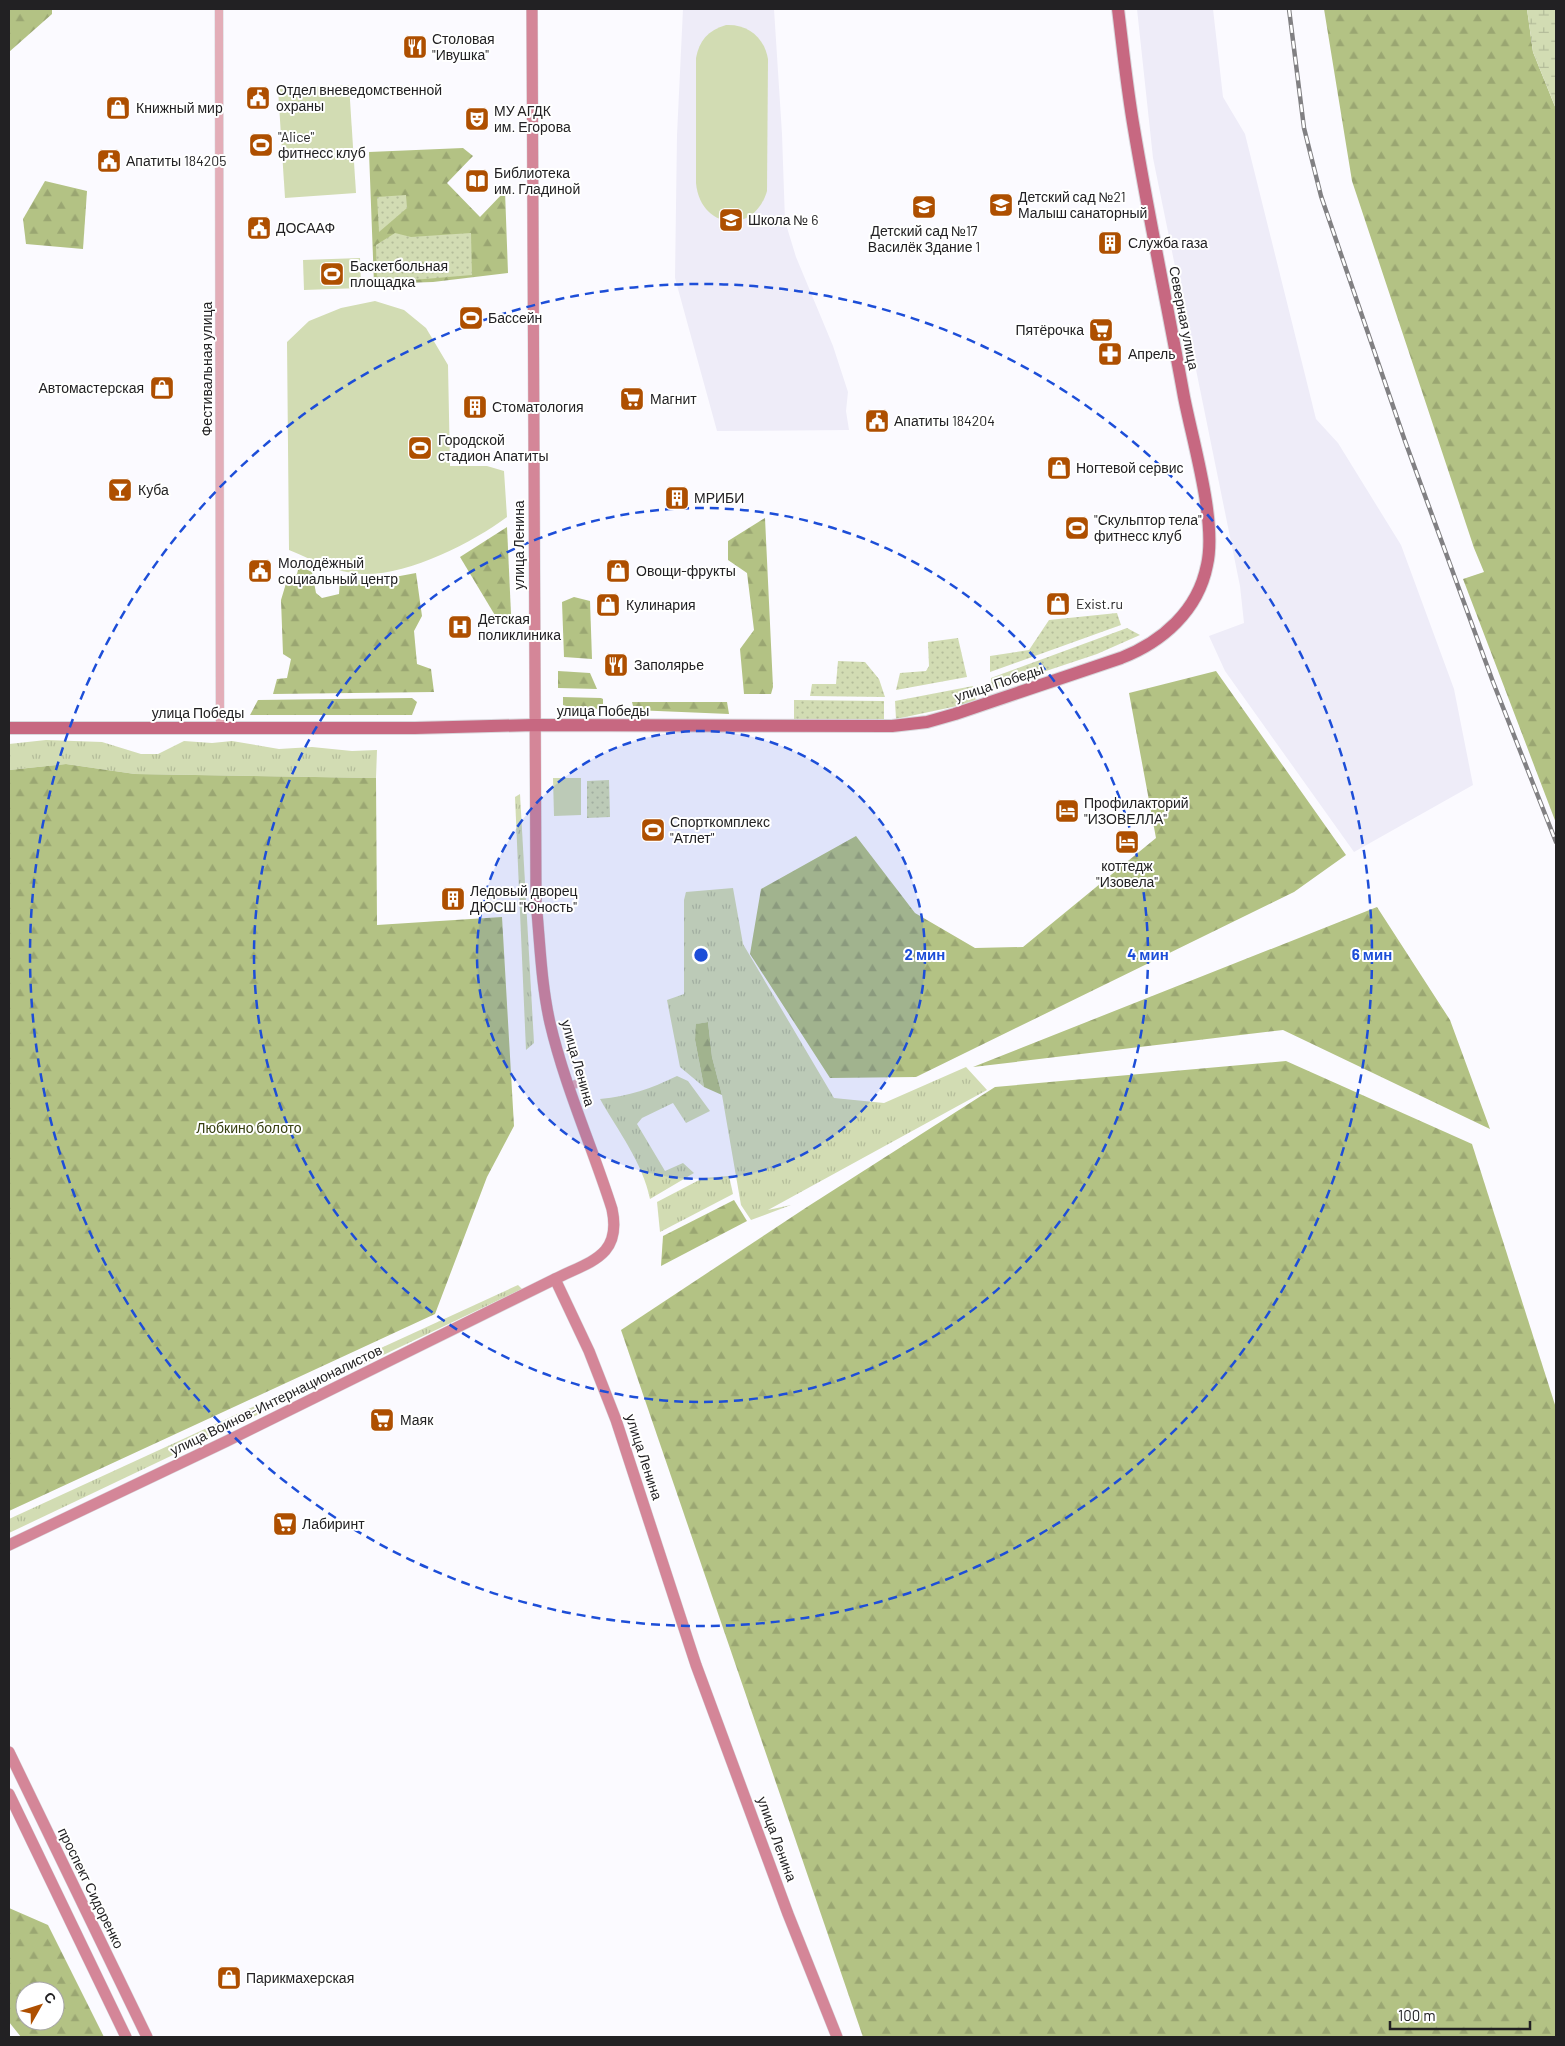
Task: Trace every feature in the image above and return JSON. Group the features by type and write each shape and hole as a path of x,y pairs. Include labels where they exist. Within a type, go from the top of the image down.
{"main road":[{"name":"Северная улица","path":"1118,9 1134,128 1204,492 1210,534 1208,565 1202,583 1196,596 1176,624"},
{"name":"улица Победы","path":"9,728 405,728 534,725 876,727 927,722 1121,658 1141,651 1176,624"}],"street":[{"name":"Фестивальная улица","path":"219,9 220,728"},
{"name":"улица Ленина","path":"532,9 536,901 543,976 550,1022 568,1087 609,1200 615,1226 611,1244 604,1253 555,1280 589,1351 616,1420 696,1665 788,1914 837,2037"},
{"path":"568,1087 581,1082"},
{"name":"улица Воинов-Интернационалистов","path":"9,1545 555,1280"},
{"name":"проспект Сидоренко","path":"9,1752 146,2037"},
{"path":"9,1794 126,2037"},
{"path":"21,1818 40,1816"}],"shaded area":[{"name":"Школа № 6","path":"683,9 774,9 782,134 785,221 796,257 833,346 848,392 846,411 849,430 717,431 675,278 677,135"},
{"path":"1137,9 1213,9 1223,97 1245,134 1316,419 1338,443 1401,545 1454,689 1473,785 1354,852 1225,671 1209,636 1244,623 1240,586 1153,158"}],"green space":[{"path":"9,9 52,9 52,14 9,52"},
{"path":"1324,9 1527,9 1533,52 1556,109 1556,823 1463,579 1484,572 1474,548 1352,181"},
{"path":"1527,9 1556,9 1556,109 1533,52"},
{"path":"726,25 741,27 754,33 763,44 768,59 767,191 760,205 751,215 740,220 728,221 717,218 707,210 700,198 696,183 696,58 699,46 705,37 714,30"},
{"path":"349,85 356,193 285,198 278,89"},
{"path":"463,148 473,156 447,183 480,217 505,191 508,273 433,282 374,284 369,152"},
{"path":"45,181 87,191 83,249 26,244 23,219"},
{"path":"406,195 407,208 379,232 377,197"},
{"path":"395,233 411,237 471,233 472,275 377,283 376,245"},
{"name":"Баскетбольная площадка","path":"360,258 361,288 304,290 303,260"},
{"path":"375,301 404,310 426,328 448,365 450,466 487,466 504,471 507,517 458,547 418,564 399,570 362,574 334,569 289,550 287,342 309,321 341,308"},
{"path":"765,518 773,687 771,694 744,694 740,649 754,630 747,573 728,560 728,541"},
{"path":"507,527 511,614 496,617 460,557"},
{"path":"299,566 312,572 316,593 322,598 339,594 340,579 373,581 416,573 422,616 414,631 417,664 431,669 434,692 273,694 277,679 287,678 291,659 283,654 281,600 287,580 297,574"},
{"path":"574,597 590,601 592,659 564,657 562,602"},
{"path":"1117,613 1121,625 990,672 990,656 1029,650 1049,620"},
{"path":"1127,628 1140,635 1097,654 992,689 991,678"},
{"path":"958,638 967,677 896,690 900,673 926,671 929,666 928,642"},
{"path":"838,661 865,662 879,679 885,697 810,696 812,684 836,684"},
{"path":"558,671 590,673 597,689 558,688"},
{"path":"1216,671 1346,855 1294,892 916,1077 830,1078 750,954 761,889 856,836 915,913 975,948 1023,947 1156,838 1129,693"},
{"path":"973,686 976,702 896,719 895,701"},
{"path":"563,697 601,698 603,699 603,709 573,708 563,705"},
{"path":"412,698 417,702 412,715 250,715 258,700"},
{"path":"794,700 884,701 884,721 794,722"},
{"path":"632,702 727,702 729,714 634,710"},
{"path":"46,740 102,742 141,754 158,754 184,741 212,743 232,741 279,749 312,747 352,751 377,750 376,778 135,774 66,764 9,770 9,744"},
{"name":"Любкино болото","path":"66,764 135,774 376,778 377,925 502,917 514,1126 487,1177 435,1314 9,1511 9,770"},
{"path":"553,778 581,778 581,815 554,816"},
{"path":"609,780 610,817 587,818 587,781"},
{"path":"520,794 534,1043 526,1050 515,797"},
{"path":"733,888 743,944 834,1098 884,1103 966,1067 987,1090 768,1210 791,1205 751,1220 741,1205 722,1095 712,1057 708,1022 697,1024 695,1040 704,1087 680,1067 667,1000 684,994 684,900 686,892"},
{"path":"1377,907 1450,1020 1490,1129 1283,1030 973,1067"},
{"path":"708,1022 712,1057 722,1095 704,1087 695,1040 696,1024"},
{"path":"1286,1061 1472,1144 1556,1408 1556,2037 863,2037 621,1330 807,1207 995,1087"},
{"path":"677,1076 688,1081 710,1111 686,1123 673,1103 642,1118 637,1124 665,1171 683,1163 694,1173 650,1199 647,1186 636,1160 600,1099 640,1091"},
{"path":"729,1176 733,1194 660,1232 657,1202 703,1178"},
{"path":"734,1200 747,1221 661,1266 663,1236"},
{"path":"518,1285 522,1289 9,1533 9,1519"},
{"path":"9,1908 48,1925 104,2037 21,2037 16,2031 65,2031 65,1981 15,1981 15,2030 9,2022"}],"railway":[{"path":"1289,9 1304,128 1321,196 1405,441 1493,682 1556,842"}],"place":[{"name":"Столовая \"Ивушка\"","path":"415,47"},
{"name":"Отдел вневедомственной охраны","path":"258,98"},
{"name":"Книжный мир","path":"118,108"},
{"name":"МУ АГДК им. Егорова","path":"477,119"},
{"name":"\"Alice\" фитнесс клуб","path":"261,145"},
{"name":"Апатиты 184205","path":"109,161"},
{"name":"Библиотека им. Гладиной","path":"477,181"},
{"name":"Детский сад №21 Малыш санаторный","path":"1001,205"},
{"name":"Детский сад №17 Василёк Здание 1","path":"924,207"},
{"name":"Школа № 6","path":"731,220"},
{"name":"ДОСААФ","path":"259,228"},
{"name":"Служба газа","path":"1110,243"},
{"name":"Баскетбольная площадка","path":"332,274"},
{"name":"Бассейн","path":"471,318"},
{"name":"Пятёрочка","path":"1101,330"},
{"name":"Апрель","path":"1110,354"},
{"name":"Автомастерская","path":"162,388"},
{"name":"Магнит","path":"632,399"},
{"name":"Стоматология","path":"475,407"},
{"name":"Апатиты 184204","path":"877,421"},
{"name":"Городской стадион Апатиты","path":"420,448"},
{"name":"Ногтевой сервис","path":"1059,468"},
{"name":"Куба","path":"120,490"},
{"name":"МРИБИ","path":"677,498"},
{"name":"\"Скульптор тела\" фитнесс клуб","path":"1077,528"},
{"name":"Молодёжный социальный центр","path":"260,571"},
{"name":"Овощи-фрукты","path":"618,571"},
{"name":"Exist.ru","path":"1058,604"},
{"name":"Кулинария","path":"608,605"},
{"name":"Детская поликлиника","path":"460,627"},
{"name":"Заполярье","path":"616,665"},
{"name":"Профилакторий \"ИЗОВЕЛЛА\"","path":"1067,811"},
{"name":"Спорткомплекс \"Атлет\"","path":"653,830"},
{"name":"коттедж \"Изовела\"","path":"1127,842"},
{"name":"Ледовый дворец ДЮСШ \"Юность\"","path":"453,899"},
{"name":"Маяк","path":"382,1420"},
{"name":"Лабиринт","path":"285,1524"},
{"name":"Парикмахерская","path":"229,1978"}]}
